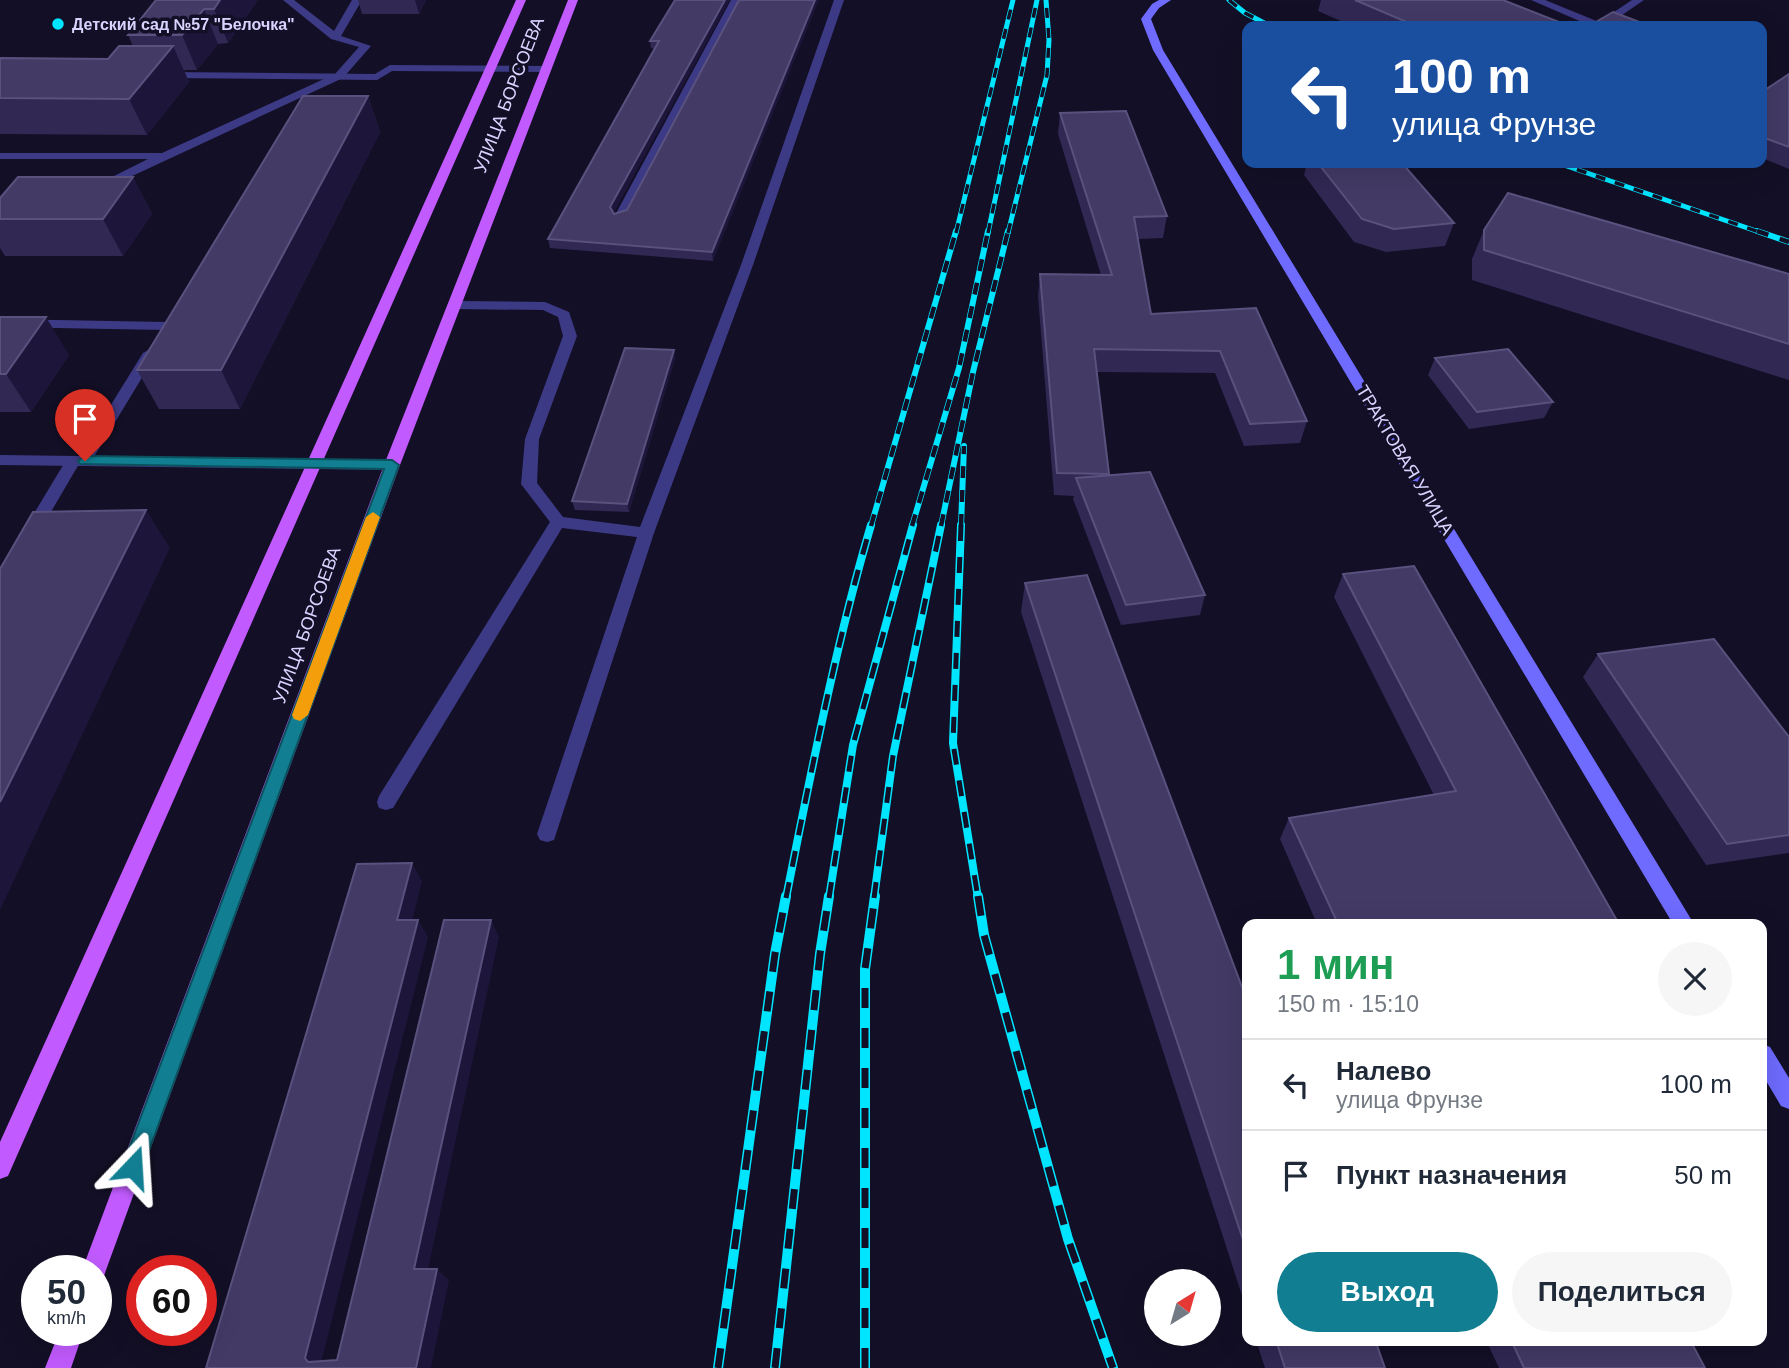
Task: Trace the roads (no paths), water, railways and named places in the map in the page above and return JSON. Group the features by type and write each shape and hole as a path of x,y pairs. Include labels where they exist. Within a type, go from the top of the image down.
{"main road":[{"name":"УЛИЦА БОРСОЕВА","path":"0,1168 521,0"},
{"name":"УЛИЦА БОРСОЕВА","path":"100,1255 392,465 573,0"},
{"name":"ТРАКТОВАЯ УЛИЦА","path":"1166,0 1155,6 1146,19 1158,50 1681,919"},
{"path":"1767,1062 1789,1098"},
{"path":"58,1368 66,1346"}],"street":[{"path":"86,192 339,76 366,46 335,37 288,0"},
{"path":"335,37 357,0"},
{"path":"620,217 736,0"},
{"path":"547,834 646,533 747,265 839,0"},
{"path":"1536,0 1587,21"},
{"path":"1607,21 1639,0"},
{"path":"149,75 377,77 390,68 546,69"},
{"path":"295,113 309,90"},
{"path":"0,156 165,156"},
{"path":"454,305 545,306 564,315 570,336 531,439 529,484 558,522 646,533"},
{"path":"0,323 170,320 27,539"},
{"path":"0,460 392,465"},
{"path":"386,802 558,522"}],"railway":[{"path":"956,233 1013,0"},
{"path":"988,233 1037,0"},
{"path":"1008,233 1047,75 1049,40 1046,0"},
{"path":"1229,0 1260,21"},
{"path":"1573,168 1762,233"},
{"path":"871,526 956,231"},
{"path":"912,526 959,368 988,231"},
{"path":"941,526 973,372 1008,231"},
{"path":"1757,231 1789,242"},
{"path":"961,526 964,446"},
{"path":"786,898 835,664 871,525"},
{"path":"829,898 853,745 913,525"},
{"path":"874,898 893,756 941,525"},
{"path":"961,525 953,743 978,898"},
{"path":"718,1368 775,954 786,896"},
{"path":"775,1368 820,954 829,896"},
{"path":"865,1368 865,969 875,896"},
{"path":"978,896 984,935 1068,1239 1113,1368"}],"place":[{"name":"Детский сад №57 \"Белочка\"","path":"58,24"}]}
